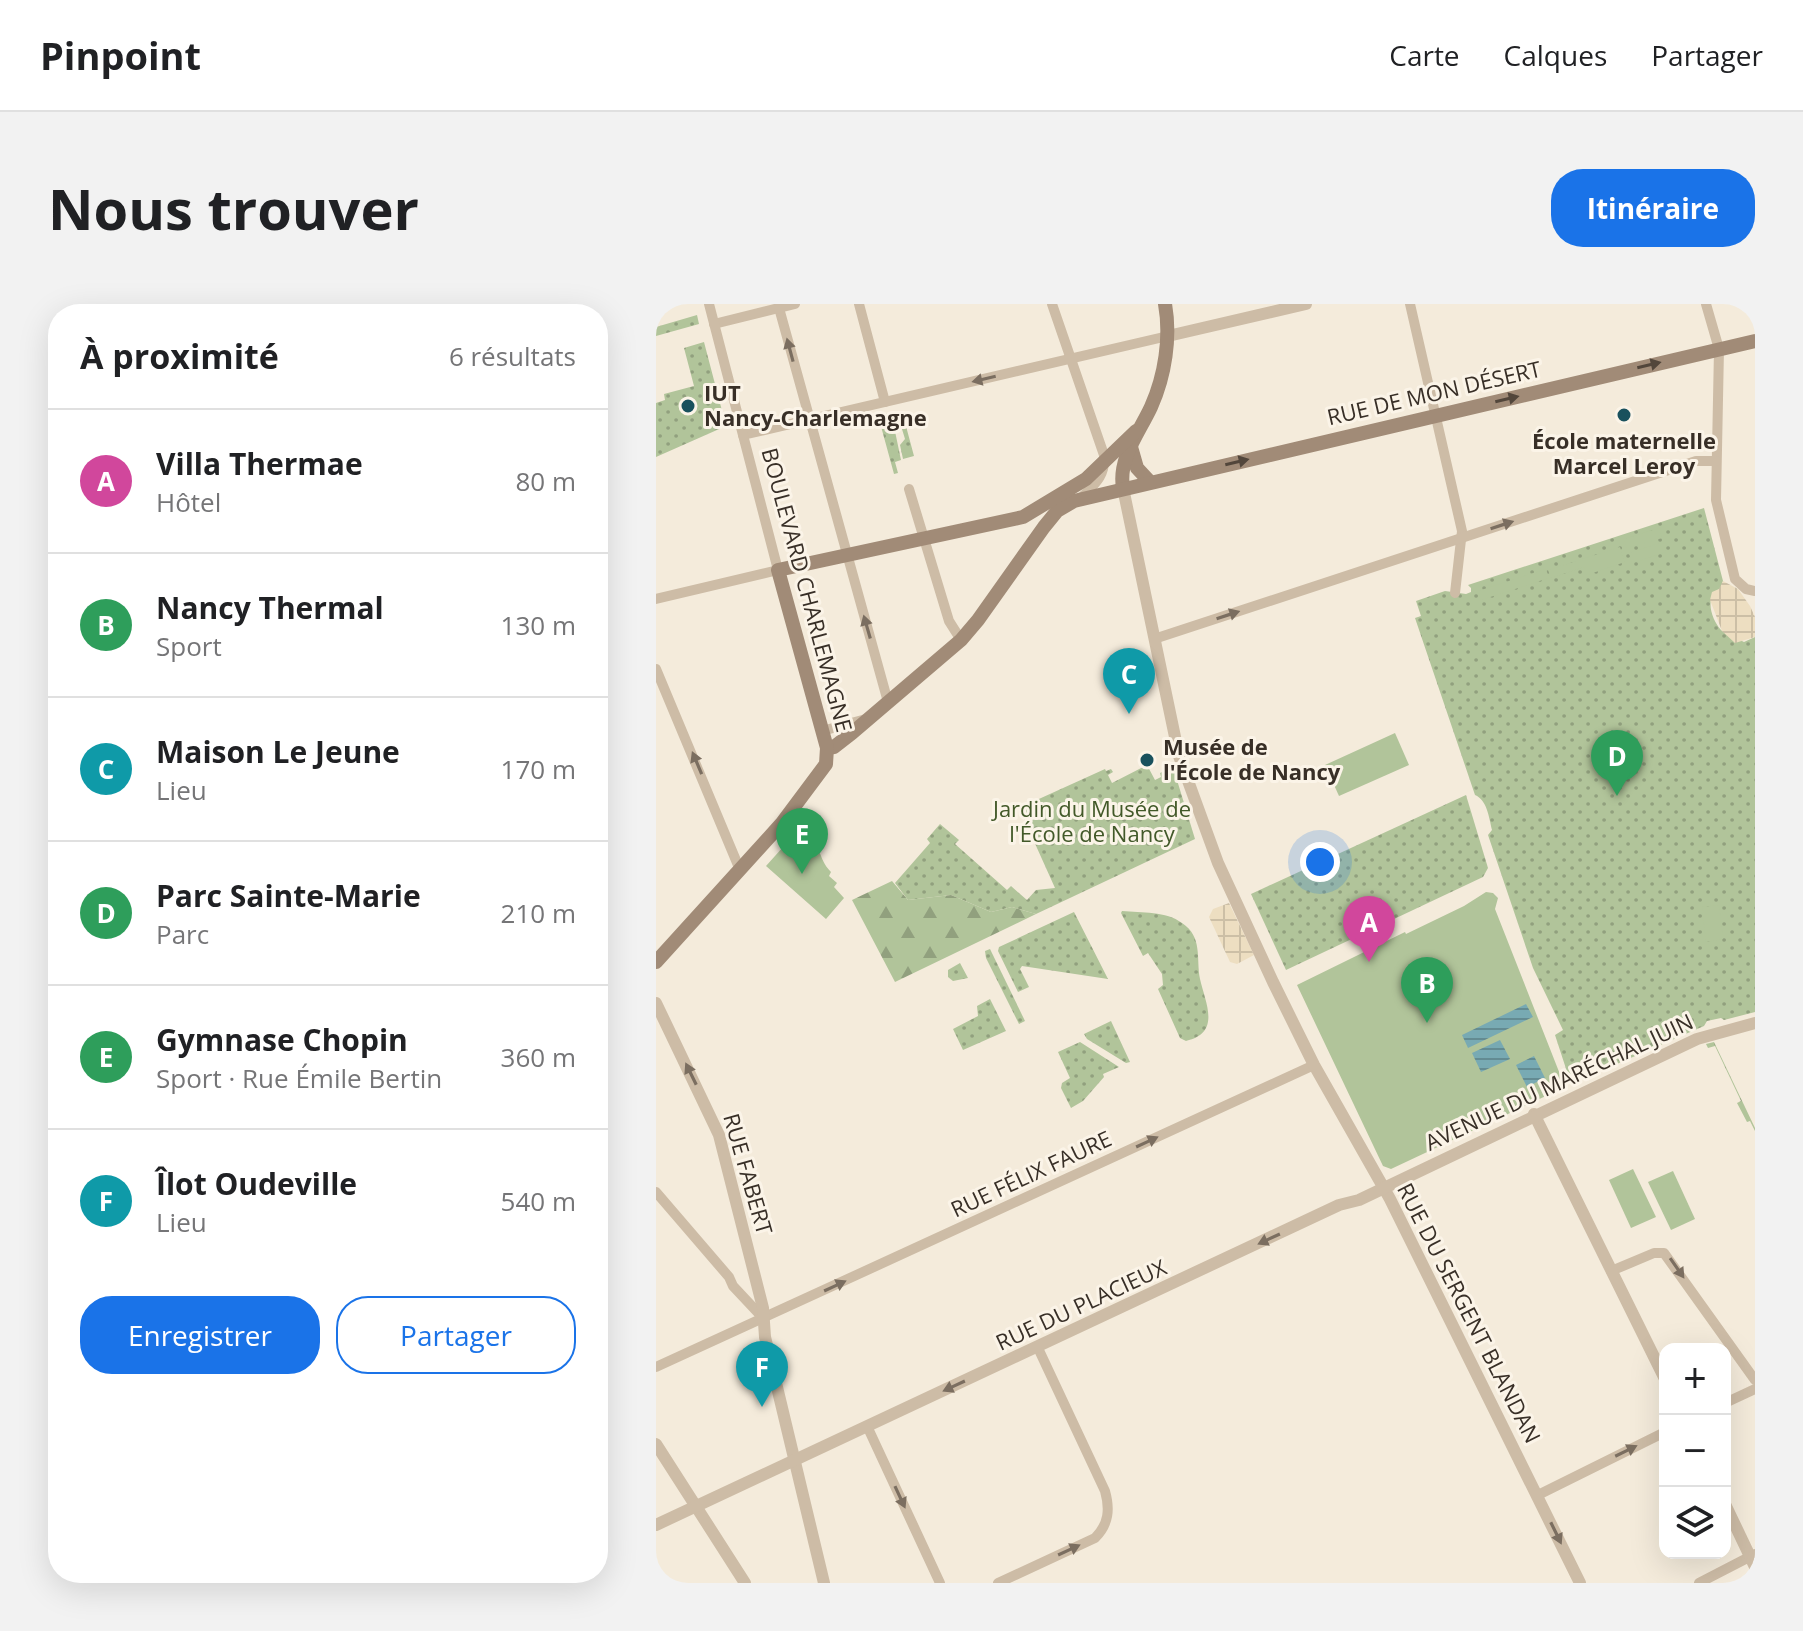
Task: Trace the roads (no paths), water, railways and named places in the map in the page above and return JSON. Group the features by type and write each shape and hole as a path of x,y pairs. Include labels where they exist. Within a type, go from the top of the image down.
{"main road":[{"path":"1123,488 1123,471 1136,431 1155,397 1169,327 1165,304"},
{"name":"RUE DE MON DÉSERT","path":"1034,539 1057,511 1082,497 1755,341"},
{"path":"778,570 1023,517 1080,483 1136,431"},
{"path":"1131,447 1137,468 1150,482"},
{"path":"656,962 782,823 826,764 827,748 834,747 961,640 1034,539"},
{"name":"BOULEVARD CHARLEMAGNE","path":"778,570 827,748"}],"street":[{"name":"BOULEVARD CHARLEMAGNE","path":"709,304 778,570"},
{"path":"714,324 795,304"},
{"path":"859,304 885,402"},
{"path":"1052,304 1104,460 1102,476 1082,497"},
{"path":"743,435 1306,304"},
{"path":"1410,304 1462,538 1455,593"},
{"path":"1706,304 1719,349 1716,500 1735,579 1746,589 1755,591"},
{"path":"779,308 888,702"},
{"path":"1123,488 1154,639 1696,461 1716,461"},
{"path":"909,489 949,621 961,640"},
{"path":"1023,517 1030,525 1034,539"},
{"path":"656,599 778,570"},
{"name":"RUE DU SERGENT BLANDAN","path":"1154,639 1179,756 1197,809 1250,936 1314,1065 1383,1187 1580,1583"},
{"path":"656,669 740,870"},
{"path":"822,731 867,719"},
{"name":"RUE FABERT","path":"656,1003 719,1135 756,1281 765,1337 824,1583"},
{"name":"AVENUE DU MARÉCHAL JUIN","path":"1383,1187 1704,1036 1755,1023"},
{"name":"RUE FÉLIX FAURE","path":"656,1367 1314,1065"},
{"path":"1534,1114 1659,1367"},
{"name":"RUE DU PLACIEUX","path":"656,1525 1383,1187"},
{"path":"656,1192 764,1319"},
{"path":"1611,1271 1654,1253 1664,1253 1755,1380"},
{"path":"729,1277 740,1284 756,1281"},
{"path":"998,1583 1095,1538 1108,1518 1105,1491 1038,1348"},
{"path":"1731,1400 1755,1389"},
{"path":"867,1426 940,1583"},
{"path":"1538,1495 1659,1435"},
{"path":"656,1444 745,1583"},
{"path":"1699,1583 1754,1559 1731,1515"}],"water":[{"path":"1526,1004 1533,1017 1468,1048 1462,1035"},
{"path":"1500,1040 1510,1059 1481,1072 1472,1053"},
{"path":"1534,1056 1545,1078 1527,1087 1516,1065"}],"place":[{"name":"IUT Nancy-Charlemagne","path":"688,406"},
{"name":"École maternelle Marcel Leroy","path":"1624,415"},
{"name":"Maison Le Jeune","path":"1129,714"},
{"name":"Musée de l'École de Nancy","path":"1147,760"},
{"name":"Parc Sainte-Marie","path":"1617,796"},
{"name":"Gymnase Chopin","path":"802,874"},
{"name":"Villa Thermae","path":"1369,962"},
{"name":"Nancy Thermal","path":"1427,1023"},
{"name":"Îlot Oudeville","path":"762,1407"}],"park label":[{"name":"Jardin du Musée de l'École de Nancy","path":"1092,822"}]}
